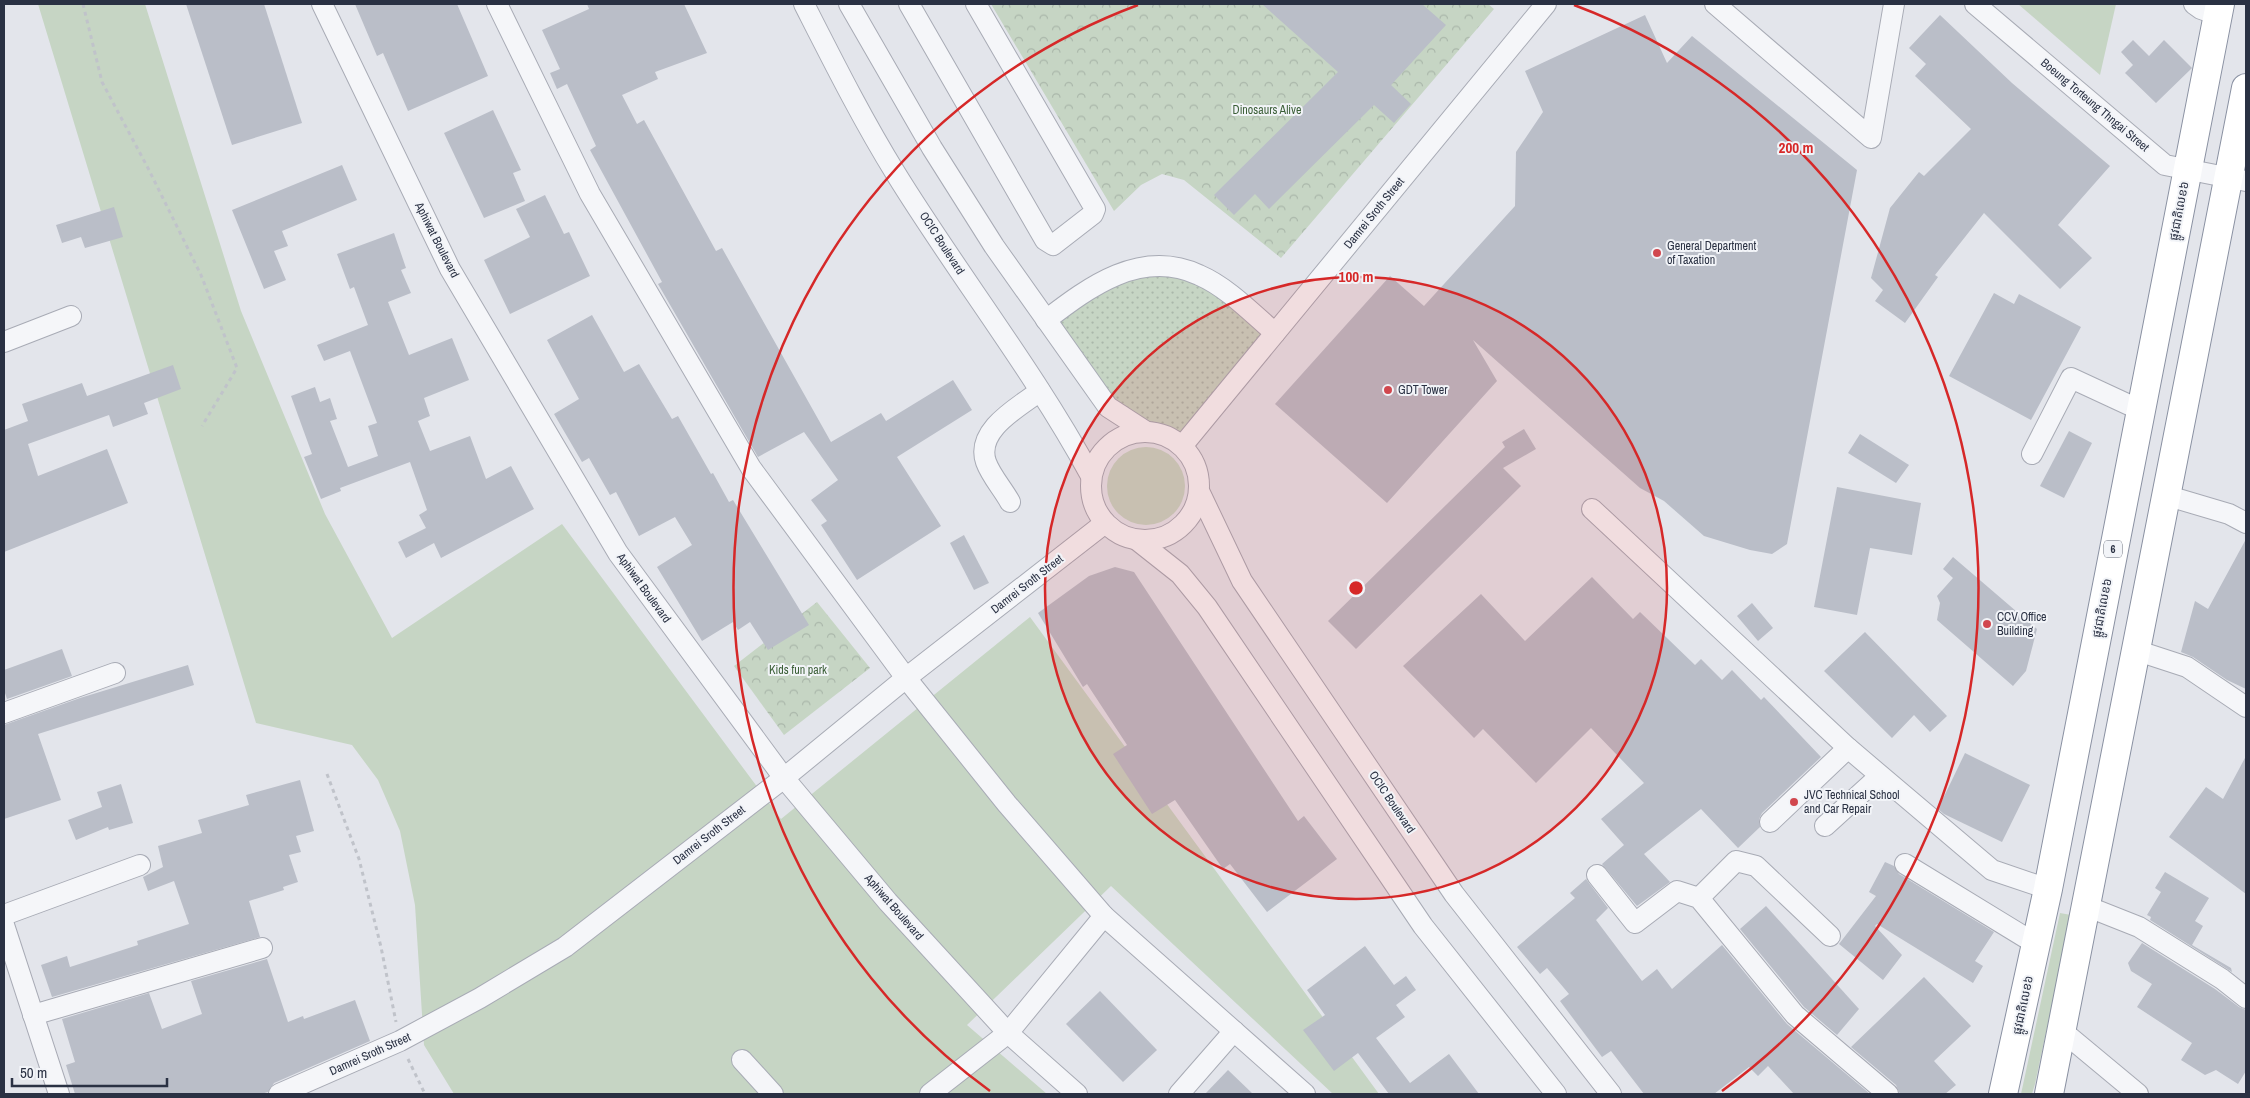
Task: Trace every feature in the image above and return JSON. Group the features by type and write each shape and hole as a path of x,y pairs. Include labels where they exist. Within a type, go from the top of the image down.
{"highway":[{"name":"ផ្លូវជាតិលេខ៦","path":"2003,1094 2048,889 2187,170 2211,7"},
{"path":"2049,1094 2165,495 2237,179 2246,88"}],"street":[{"name":"Aphiwat Boulevard","path":"322,4 450,269 618,554 784,778 888,902 1008,1033 1077,1094"},
{"path":"498,4 590,194 751,468 906,678 1007,804 1104,916 1305,1094"},
{"name":"OCIC Boulevard","path":"804,4 840,75 896,173 1067,431 1091,476"},
{"path":"849,4 932,148 994,246 1108,407 1145,431"},
{"path":"909,4 1045,240 1053,245 1093,214 1095,209 976,4"},
{"name":"Damrei Sroth Street","path":"1183,445 1546,4"},
{"path":"1715,4 1871,138 1894,4"},
{"name":"Boeung Torteung Thngai Street","path":"1975,4 2165,165 2237,179"},
{"path":"1046,320 1080,294 1111,275 1141,268 1169,266 1199,274 1276,333"},
{"path":"4,342 71,316"},
{"path":"2032,454 2071,378 2140,410"},
{"path":"1010,502 986,462 984,447 990,431 1040,391"},
{"path":"1137,540 1159,539 1178,529 1192,513 1200,493 1199,476 1193,459 1183,445 1165,435 1145,431 1126,434 1110,444 1098,458 1091,476 1091,493 1096,509 1105,523 1114,531 1137,540 1180,574 1207,607 1423,926 1556,1094"},
{"name":"OCIC Boulevard","path":"1200,493 1242,581 1454,894 1611,1094"},
{"path":"2165,495 2229,514 2246,522"},
{"path":"1592,509 1848,748 1992,870 2048,889"},
{"name":"Damrei Sroth Street","path":"279,1094 400,1041 480,998 565,947 784,778 906,678 1105,523"},
{"path":"2135,650 2188,667 2246,707"},
{"path":"4,713 115,673"},
{"path":"1770,822 1848,748"},
{"path":"1825,826 1880,776"},
{"path":"1699,898 1736,861 1756,866 1830,936"},
{"path":"1904,864 2036,944"},
{"path":"4,914 140,865"},
{"path":"1597,875 1635,924 1678,892 1699,898 1795,1016 1888,1094"},
{"path":"2086,906 2139,927 2222,979 2246,998"},
{"path":"930,1094 1008,1033 1104,916"},
{"path":"4,925 59,1094"},
{"path":"33,1015 262,948"},
{"path":"2061,1030 2138,1094"},
{"path":"1179,1094 1234,1031"},
{"path":"742,1060 773,1094"}],"path":[{"path":"83,4 102,82 150,170 201,275 237,368 202,426"},
{"path":"327,774 359,859 381,946 400,1041 425,1094"}],"green space":[{"path":"38,4 145,4 241,311 325,514 392,638 562,524 781,819 1030,617 1379,1094 1333,1094 1111,886 967,1025 1047,1094 454,1094 424,1045 415,905 400,831 378,780 352,745 256,723"},
{"name":"Dinosaurs Alive","path":"991,4 1488,4 1494,9 1281,258 1184,180 1162,174 1141,185 1114,211"},
{"path":"2018,4 2116,4 2100,75"},
{"path":"1169,266 1275,333 1183,445 1165,435 1145,431 1108,407 1046,320 1080,293"},
{"path":"1138,447 1154,447 1168,453 1179,464 1185,478 1185,494 1179,508 1168,519 1154,525 1138,525 1124,519 1113,508 1107,494 1107,478 1113,464 1124,453"},
{"name":"Kids fun park","path":"817,602 870,668 784,735 734,666"},
{"path":"2060,913 2071,915 2035,1084 2032,1094 2021,1094"}],"building":[{"path":"186,4 264,4 302,123 232,145"},
{"path":"355,4 457,4 488,76 408,111 383,53 377,56"},
{"path":"587,4 684,4 707,53 655,72 658,79 622,95 637,124 644,120 716,251 722,248 831,442 881,413 886,421 953,380 972,410 897,457 941,526 857,580 821,525 827,521 811,500 838,480 804,432 758,457 658,284 662,282 590,150 596,146 567,84 557,89 550,73 560,69 542,30 589,9"},
{"path":"1262,4 1422,4 1446,25 1391,85 1411,104 1394,123 1374,105 1269,209 1255,194 1234,215 1214,195 1338,72"},
{"name":"General Department of Taxation","path":"1645,15 1667,63 1692,36 1857,170 1787,544 1772,554 1750,550 1704,536 1664,501 1640,488 1473,340 1497,381 1387,503 1275,404 1390,276 1424,306 1515,206 1516,152 1543,112 1525,71"},
{"path":"1940,15 2012,83 2110,166 2058,225 2092,258 2060,289 1984,213 1935,275 1938,277 1905,323 1875,301 1883,290 1871,278 1890,208 1919,172 1924,176 1971,129 1915,76 1926,64 1909,48"},
{"path":"2133,40 2149,56 2164,40 2192,68 2156,103 2125,73 2133,65 2121,52"},
{"path":"493,110 521,170 513,173 525,201 484,218 444,133"},
{"path":"342,165 357,200 282,231 288,246 274,251 286,280 264,289 232,210"},
{"path":"545,195 564,234 569,232 590,276 510,314 484,260 530,237 516,209"},
{"path":"114,207 123,237 85,248 81,237 62,243 56,225"},
{"path":"394,233 406,268 401,270 411,293 388,302 409,355 452,338 469,380 424,398 430,416 418,421 430,451 470,436 486,479 511,466 534,509 441,558 434,543 406,558 398,542 426,528 419,515 427,510 410,462 340,488 341,491 321,499 304,457 312,454 291,396 315,387 320,402 330,398 337,419 330,421 348,467 378,456 368,426 377,423 350,351 324,361 317,345 368,325 354,287 350,289 337,254"},
{"path":"1994,293 2014,304 2019,294 2081,327 2031,420 1949,376"},
{"path":"592,315 624,372 639,364 672,419 678,416 711,474 713,473 729,502 733,500 809,625 768,650 750,622 738,630 733,622 702,641 657,567 692,545 675,517 639,536 616,492 610,495 589,458 582,462 554,414 579,399 547,340"},
{"path":"173,365 181,389 144,403 148,414 113,427 109,415 28,444 38,476 107,449 128,503 4,552 4,430 28,421 22,404 82,383 87,396"},
{"path":"1524,429 1536,449 1503,468 1521,486 1356,649 1328,621 1505,447 1502,442"},
{"path":"2069,431 2092,443 2064,498 2040,486"},
{"path":"1860,434 1909,465 1896,483 1848,453"},
{"path":"1837,487 1921,503 1912,555 1870,548 1857,615 1814,607"},
{"path":"964,535 989,583 974,590 950,543"},
{"path":"2246,539 2246,689 2227,680 2193,657 2181,652 2195,601 2208,609"},
{"name":"CCV Office Building","path":"1953,557 2037,629 2026,671 2013,686 1937,620 1940,603 1937,596 1953,578 1943,569"},
{"path":"1115,567 1134,572 1298,821 1304,816 1337,859 1267,912 1230,864 1223,869 1175,800 1152,814 1113,754 1127,745 1087,684 1083,687 1038,613 1089,576"},
{"path":"1592,577 1633,619 1640,612 1695,665 1701,659 1722,680 1732,670 1761,700 1764,697 1821,757 1762,813 1759,819 1760,827 1738,848 1701,809 1644,854 1670,882 1637,906 1602,864 1624,845 1601,819 1644,783 1591,728 1536,783 1483,729 1474,738 1403,666 1481,594 1525,641"},
{"path":"1752,603 1773,628 1758,641 1737,616"},
{"path":"1865,632 1947,716 1930,732 1914,715 1892,738 1824,671"},
{"path":"62,649 72,676 7,699 4,690 4,670"},
{"path":"188,665 194,685 38,734 61,800 4,819 4,725 80,698"},
{"path":"1965,753 2030,785 2002,842 1944,814 1938,809"},
{"path":"2246,756 2246,894 2169,837 2206,787 2223,799"},
{"path":"300,780 314,831 296,836 301,852 289,855 298,882 283,887 284,890 249,901 260,937 52,997 41,965 67,956 70,967 138,945 137,941 189,924 174,881 148,891 143,877 163,867 158,846 202,833 198,820 249,805 246,795"},
{"path":"121,784 133,823 109,830 108,827 76,840 68,820 102,807 97,792"},
{"path":"1885,862 1894,866 1899,874 1994,932 1975,961 1983,966 1973,983 1877,924 1875,926 1902,955 1883,980 1839,944 1876,896 1869,892"},
{"path":"2165,872 2209,898 2195,921 2203,926 2192,945 2231,968 2232,972 2150,920 2151,917 2147,915 2161,892 2155,888"},
{"path":"1586,879 1608,908 1596,920 1642,981 1657,969 1672,989 1722,945 1787,1024 1870,1094 1794,1094 1768,1066 1758,1076 1749,1067 1714,1094 1644,1094 1611,1051 1602,1057 1560,1001 1569,994 1547,968 1540,974 1517,947 1575,898 1570,893"},
{"path":"1766,906 1859,1009 1837,1035 1804,1007 1740,929"},
{"path":"2142,943 2246,1010 2246,1071 2238,1084 2216,1070 2205,1075 2181,1060 2192,1043 2137,1007 2152,984 2131,971 2128,963"},
{"path":"1365,946 1394,985 1406,976 1416,990 1396,1005 1405,1017 1376,1038 1410,1083 1449,1054 1479,1094 1389,1094 1358,1053 1334,1071 1303,1030 1325,1015 1307,990"},
{"path":"267,959 288,1022 303,1016 304,1019 355,1000 370,1041 274,1083 268,1092 261,1094 75,1094 66,1065 75,1062 62,1019 149,993 162,1029 202,1014 191,981"},
{"path":"1924,977 1971,1026 1934,1061 1956,1085 1945,1094 1900,1094 1896,1085 1851,1047"},
{"path":"1100,991 1157,1050 1123,1082 1066,1024"},
{"path":"1228,1070 1253,1094 1205,1094"}],"place":[{"name":"General Department of Taxation","path":"1657,253"},
{"name":"GDT Tower","path":"1388,390"},
{"name":"CCV Office Building","path":"1987,624"},
{"name":"JVC Technical School and Car Repair","path":"1794,802"}]}
